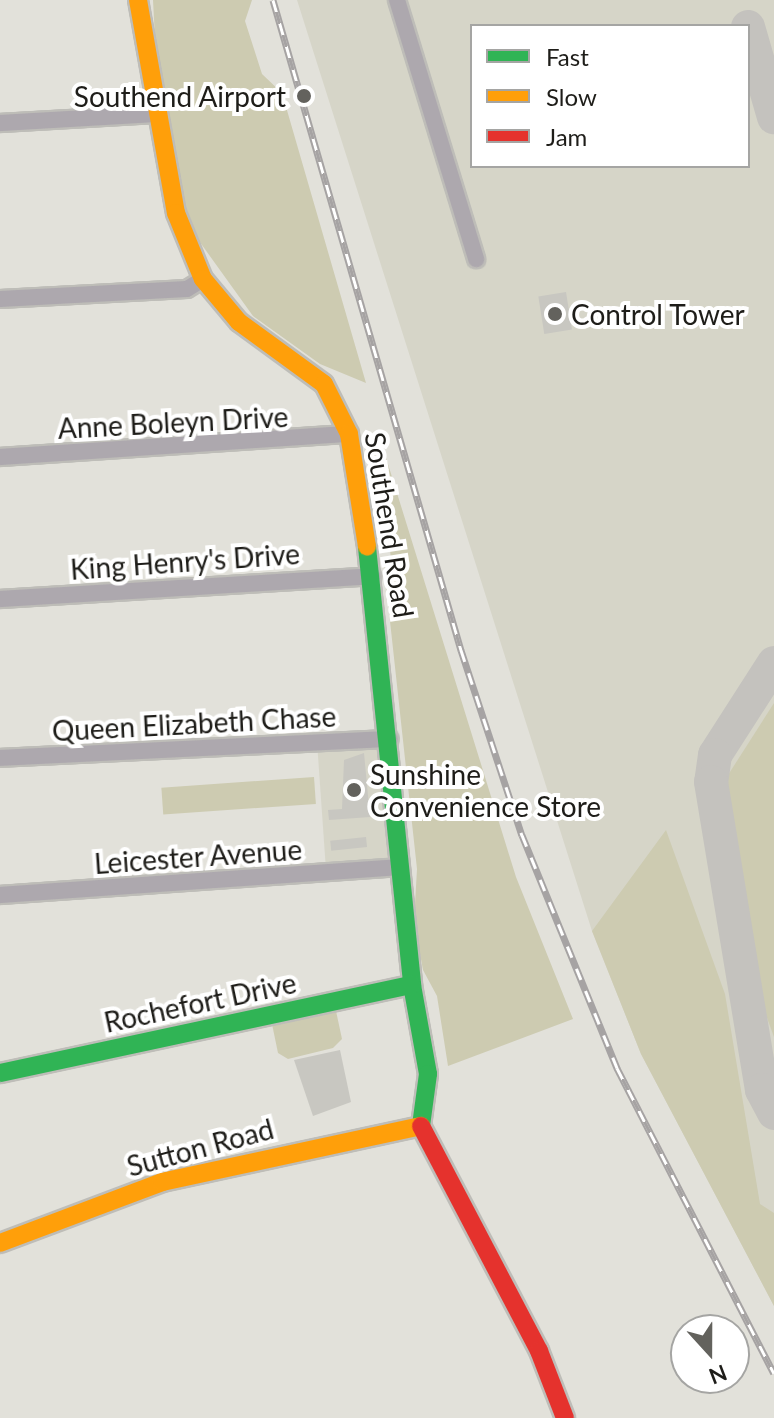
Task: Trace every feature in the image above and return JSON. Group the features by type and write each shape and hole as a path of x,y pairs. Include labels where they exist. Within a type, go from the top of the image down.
{"street":[{"name":"Southend Road","path":"138,0 176,213 203,279 239,322 324,384 349,434 372,576 412,985 428,1074 421,1126"},
{"path":"397,0 476,259"},
{"path":"0,123 157,114"},
{"path":"0,299 187,289 203,279"},
{"name":"Anne Boleyn Drive","path":"0,457 349,434"},
{"name":"King Henry's Drive","path":"0,599 372,576"},
{"name":"Queen Elizabeth Chase","path":"0,758 390,739"},
{"name":"Leicester Avenue","path":"0,895 400,867"},
{"name":"Rochefort Drive","path":"0,1073 412,985"},
{"path":"421,1126 539,1351 565,1418"},
{"name":"Sutton Road","path":"0,1243 162,1182 421,1126"}],"shaded area":[{"path":"153,0 252,0 245,21 262,74 282,93 366,383 320,364 253,316 189,227 156,58"},
{"path":"297,0 774,0 774,1306 641,1054 592,931"},
{"path":"379,435 516,877 573,1019 448,1066 437,996 423,970 414,922 417,869 384,566 391,562 388,522 364,444"},
{"path":"774,703 774,1037 755,985 721,786"},
{"path":"390,739 399,867 326,872 317,744"},
{"path":"314,777 316,804 163,815 161,788"},
{"path":"666,830 725,994 760,1204 774,1213 774,1306 641,1054 592,931"},
{"path":"336,1011 342,1039 333,1048 288,1059 278,1053 272,1024"}],"building":[{"name":"Control Tower","path":"566,292 572,330 544,334 538,296"},
{"path":"364,753 370,817 329,820 328,810 342,809 344,760"},
{"path":"366,837 367,847 331,851 330,841"},
{"path":"340,1050 351,1102 313,1116 294,1060"}],"taxiway":[{"path":"750,34 774,117"},
{"path":"774,663 715,755 711,782 762,1090 774,1113"}],"railway":[{"path":"273,0 461,650 522,835 617,1068 774,1373"}],"traffic: fast":[{"path":"367,547 412,985 428,1074 421,1126"},
{"path":"0,1073 412,985"}],"traffic: slow":[{"path":"138,0 176,213 203,279 239,322 324,384 349,434 367,547"},
{"path":"0,1243 162,1182 421,1126"}],"traffic: jam":[{"path":"421,1126 539,1351 565,1418"}],"place":[{"name":"Southend Airport","path":"304,96"},
{"name":"Control Tower","path":"555,314"},
{"name":"Sunshine Convenience Store","path":"354,790"}]}
